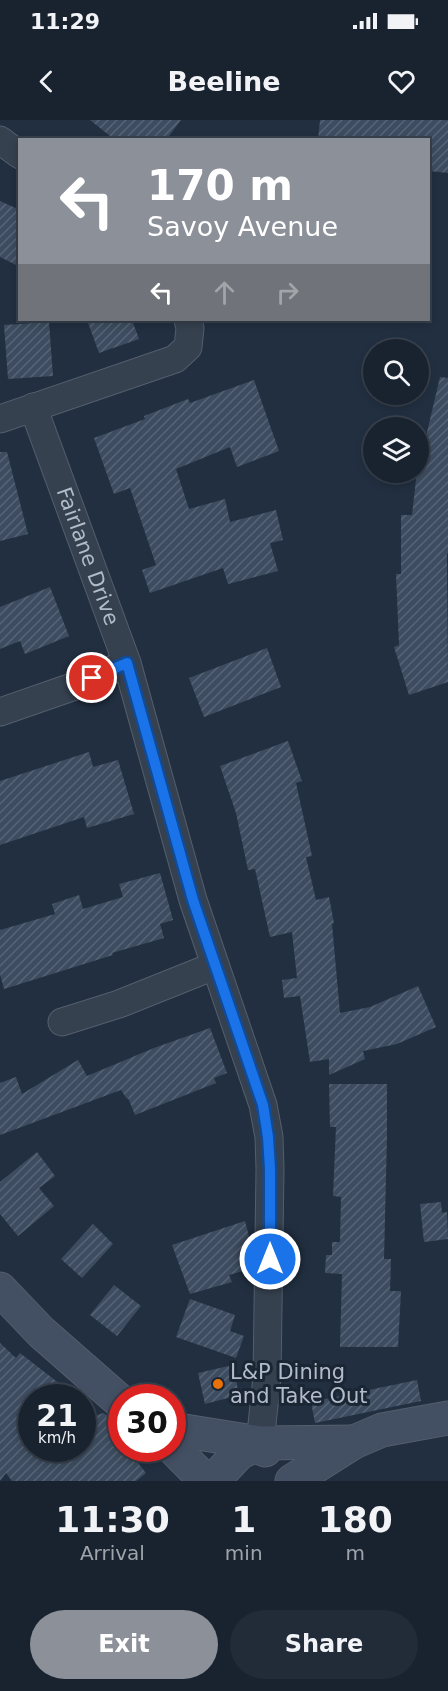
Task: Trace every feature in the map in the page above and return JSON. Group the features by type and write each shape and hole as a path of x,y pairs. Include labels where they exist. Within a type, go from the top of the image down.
{"main road":[{"path":"0,1289 42,1332 108,1391"},
{"path":"292,1481 354,1442 382,1430 448,1418"},
{"path":"186,1431 260,1443 354,1442"},
{"path":"213,1481 239,1453 260,1443"},
{"path":"260,1443 287,1481"},
{"path":"186,1461 206,1481"}],"street":[{"path":"0,140 18,154"},
{"path":"0,419 175,359 188,347 190,328 188,321"},
{"name":"Fairlane Drive","path":"33,406 127,663 193,900 263,1105 268,1137 270,1180 267,1377 260,1443"},
{"path":"0,712 75,686 127,663"},
{"path":"62,1022 119,1004 214,966"}],"building":[{"path":"90,120 181,120 168,138 112,138"},
{"path":"320,120 448,120 448,173 430,171 430,138 318,138"},
{"path":"0,201 18,209 18,266 0,257"},
{"path":"87,321 132,321 139,339 99,353"},
{"path":"49,322 53,376 8,379 4,325"},
{"path":"440,377 448,378 448,682 409,695 394,647 399,645 396,574 401,574 401,515 412,515 416,483 429,483 429,424"},
{"path":"254,380 279,451 237,467 230,447 176,469 189,509 225,499 230,522 276,510 283,540 270,543 278,571 228,584 223,568 150,593 142,570 156,565 130,488 114,494 94,438 145,419 144,416 188,399 190,403"},
{"path":"0,452 7,452 28,534 0,541"},
{"path":"50,587 69,636 25,654 20,641 0,649 0,607"},
{"path":"267,648 281,687 204,717 189,678"},
{"path":"288,741 302,781 296,783 312,856 306,857 316,900 329,897 334,923 332,924 340,1013 370,1007 418,986 436,1027 397,1044 363,1051 365,1059 329,1075 329,1059 310,1062 300,996 284,998 282,980 297,978 292,932 270,937 255,869 248,870 236,813 220,766"},
{"path":"89,752 93,767 118,760 134,814 87,828 84,817 0,845 0,781"},
{"path":"160,873 173,920 160,924 164,938 4,989 0,974 0,930 55,914 52,904 79,895 83,909 123,897 119,884"},
{"path":"210,1028 227,1073 214,1078 216,1083 135,1115 128,1098 121,1090 0,1135 0,1083 16,1077 22,1094 78,1060 87,1076"},
{"path":"329,1084 387,1084 384,1259 391,1259 390,1291 401,1291 398,1347 340,1347 342,1274 325,1273 326,1255 332,1255 332,1242 340,1242 341,1197 333,1196 336,1127 330,1127"},
{"path":"37,1152 55,1176 39,1188 54,1206 18,1236 0,1214 0,1182"},
{"path":"441,1202 442,1213 447,1212 448,1239 424,1242 420,1204"},
{"path":"245,1221 253,1252 253,1268 229,1275 232,1282 190,1294 172,1245"},
{"path":"93,1224 113,1244 82,1278 61,1259"},
{"path":"114,1285 141,1306 117,1336 90,1315"},
{"path":"190,1299 235,1315 230,1331 244,1336 236,1358 176,1337"},
{"path":"0,1343 16,1358 20,1353 60,1384 18,1384 18,1462 96,1462 96,1416 103,1413 108,1416 108,1462 137,1462 146,1473 136,1481 12,1481 6,1473 0,1481"},
{"name":"L&P Dining and Take Out","path":"233,1365 239,1395 205,1404 198,1373"},
{"path":"417,1380 421,1401 315,1423 311,1402"}],"place":[{"name":"L&P Dining and Take Out","path":"218,1384"}],"route":[{"path":"92,678 127,663 193,900 263,1105 270,1169 270,1259"}]}
